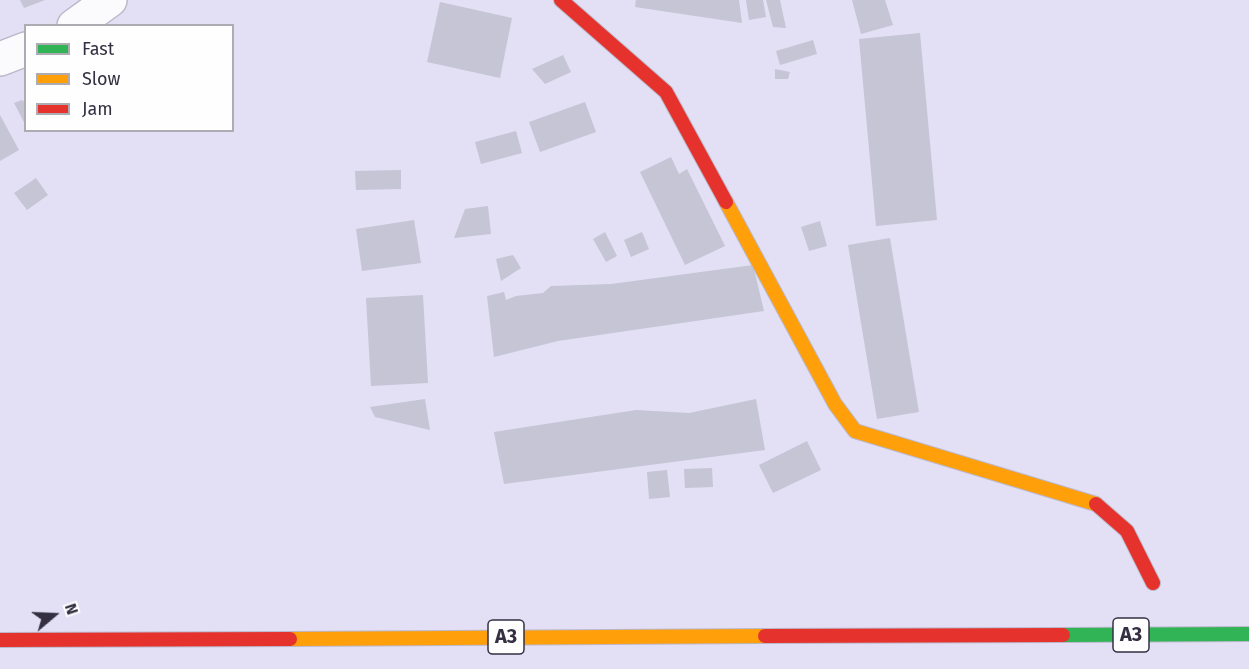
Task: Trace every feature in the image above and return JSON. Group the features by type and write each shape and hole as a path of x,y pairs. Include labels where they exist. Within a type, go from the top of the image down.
{"main road":[{"path":"561,0 666,92 835,404 855,431 1098,505 1127,531 1153,583"},
{"name":"A3","path":"0,640 1249,634"}],"street":[{"path":"77,24 110,0"},
{"path":"0,59 24,50"}],"building":[{"path":"20,0 45,0 24,8"},
{"path":"636,0 739,0 742,23 635,7"},
{"path":"746,0 763,0 766,17 749,20"},
{"path":"766,0 780,0 786,28 773,27"},
{"path":"852,0 885,0 893,25 861,34"},
{"path":"440,2 512,18 500,78 427,62"},
{"path":"920,33 937,220 876,226 859,39"},
{"path":"813,40 817,54 780,65 776,51"},
{"path":"563,55 571,72 545,84 532,69"},
{"path":"775,69 790,72 788,79 775,79"},
{"path":"24,102 24,122 14,103"},
{"path":"585,102 596,132 540,152 529,122"},
{"path":"0,115 19,150 0,161"},
{"path":"516,131 522,153 481,164 475,142"},
{"path":"671,157 679,174 687,169 725,246 685,265 640,172"},
{"path":"401,170 401,189 356,190 355,171"},
{"path":"36,178 48,195 27,210 14,193"},
{"path":"488,206 491,234 454,238 465,209"},
{"path":"414,220 421,263 362,271 356,229"},
{"path":"820,221 827,246 809,251 801,227"},
{"path":"605,232 617,256 606,262 593,239"},
{"path":"642,232 649,249 631,257 624,240"},
{"path":"890,238 919,412 877,419 848,245"},
{"path":"513,255 521,268 501,281 496,259"},
{"path":"753,265 764,311 558,341 494,357 487,296 504,292 506,300 516,296 543,293 551,286 611,284"},
{"path":"423,295 428,383 371,386 366,298"},
{"path":"425,399 430,430 375,417 370,407"},
{"path":"756,399 765,450 504,484 494,432 636,410 689,413"},
{"path":"807,441 821,470 773,493 759,465"},
{"path":"712,468 713,487 685,488 684,469"},
{"path":"667,470 670,497 649,499 647,472"}],"traffic: fast":[{"path":"1063,635 1249,634"}],"traffic: slow":[{"path":"726,202 835,404 855,431 1096,504"},
{"path":"290,639 765,636"}],"traffic: jam":[{"path":"561,0 666,92 726,202"},
{"path":"1096,504 1127,531 1153,583"},
{"path":"765,636 1063,635"},
{"path":"0,640 290,639"}]}
